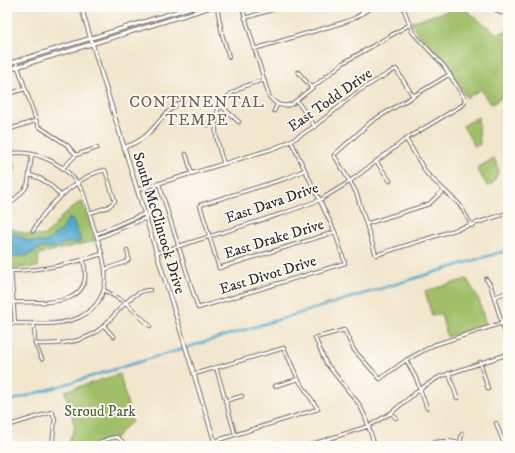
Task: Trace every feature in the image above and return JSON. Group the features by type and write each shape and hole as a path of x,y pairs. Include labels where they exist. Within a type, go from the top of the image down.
{"main road":[{"name":"South McClintock Drive","path":"81,7 216,446"},
{"path":"7,64 90,37 192,7"},
{"path":"7,70 17,65 211,7"},
{"path":"160,16 166,20"}],"street":[{"path":"217,7 222,34 229,57"},
{"path":"242,7 269,96 277,105 287,106 343,63 408,24"},
{"path":"245,18 281,7"},
{"path":"359,7 362,13"},
{"path":"254,49 345,22 372,7"},
{"path":"404,7 408,24 420,41 440,61 450,74 372,121 334,155 359,201 376,255 472,226 508,213"},
{"path":"491,7 502,13 508,11"},
{"path":"17,65 36,121 43,130 67,145 76,155"},
{"name":"East Todd Drive","path":"137,190 224,164 291,141 315,127 361,90 396,68 413,96"},
{"path":"298,72 312,88"},
{"name":"East Dava Drive","path":"157,253 284,213 320,200 349,182 406,139 465,101 450,74"},
{"path":"224,164 214,126 220,106 232,92 264,80"},
{"path":"7,94 25,89"},
{"path":"296,100 315,127"},
{"path":"124,147 137,143 144,138 167,112 183,101"},
{"path":"274,111 277,105"},
{"path":"220,106 239,122"},
{"path":"7,130 36,121"},
{"path":"207,124 214,126"},
{"path":"406,139 427,174 460,204 472,226"},
{"path":"291,141 335,232"},
{"path":"63,168 76,155 98,148"},
{"path":"7,154 32,154 43,157 63,168 77,184 90,213 106,269 104,290 95,305 79,317 62,322 7,323"},
{"path":"7,207 25,189 30,175 32,154"},
{"path":"186,154 192,174"},
{"path":"376,161 390,181"},
{"path":"33,231 41,218 62,196 92,174 105,170 115,201 108,207 90,213"},
{"path":"209,236 200,205 287,178 305,170"},
{"path":"30,175 37,176 50,184 62,196"},
{"path":"159,184 178,246"},
{"path":"366,224 429,204 444,190"},
{"path":"96,234 109,230 132,217 145,216"},
{"path":"98,238 145,216"},
{"name":"East Divot Drive","path":"178,246 198,308 345,263 335,232"},
{"name":"East Drake Drive","path":"209,236 218,268 335,232"},
{"path":"106,269 126,262 129,259 127,250"},
{"path":"15,323 11,271 47,269 102,254"},
{"path":"13,302 69,299 80,290 84,283 86,276 83,260"},
{"path":"486,279 490,284 508,343"},
{"path":"104,290 126,303 150,326"},
{"path":"35,344 77,341 93,334 104,326 138,292 150,290"},
{"path":"494,296 508,292"},
{"path":"34,323 35,344 42,360"},
{"path":"375,446 369,426 359,404 326,363 315,338 344,330 354,350 380,379 406,360 440,342 502,323"},
{"path":"104,326 114,337"},
{"path":"194,374 284,348 298,379 318,409 215,440"},
{"path":"306,446 369,426 391,413 420,389 450,373 508,354"},
{"path":"406,360 420,389 426,408"},
{"path":"7,362 7,368"},
{"path":"480,362 488,389"},
{"path":"216,367 235,434"},
{"path":"450,373 457,398"},
{"path":"275,386 298,379"},
{"path":"225,401 242,396"},
{"path":"7,426 52,412 55,419 52,446"},
{"path":"391,413 396,418"},
{"path":"496,423 505,446"},
{"path":"460,442 462,434"},
{"path":"94,446 100,442 117,437 122,441 124,446"},
{"path":"420,446 444,440 460,442 468,446"}],"green space":[{"path":"462,7 497,34 508,30 508,93 492,104 491,102 489,103 481,89 467,98 450,71 422,40 410,22"},
{"path":"478,117 480,144 475,147 463,126"},
{"path":"10,153 16,168 7,183 7,154"},
{"path":"494,158 499,170 494,182 488,187 477,168"},
{"path":"82,200 95,241 39,254 38,267 7,269 7,227 23,233 41,236 48,233 63,215"},
{"path":"467,279 479,300 486,325 447,337 441,314 432,316 425,291"},
{"name":"Stroud Park","path":"120,374 132,422 122,430 117,437 107,439 94,446 67,446 75,427 65,391"}],"water":[{"path":"68,219 72,219 79,234 80,242 65,243 57,248 41,248 27,256 17,256 7,259 7,234 16,233 27,241 45,242 62,230"}],"waterway":[{"path":"7,402 508,250"}],"district":[{"name":"CONTINENTAL TEMPE","path":"197,111"}]}
